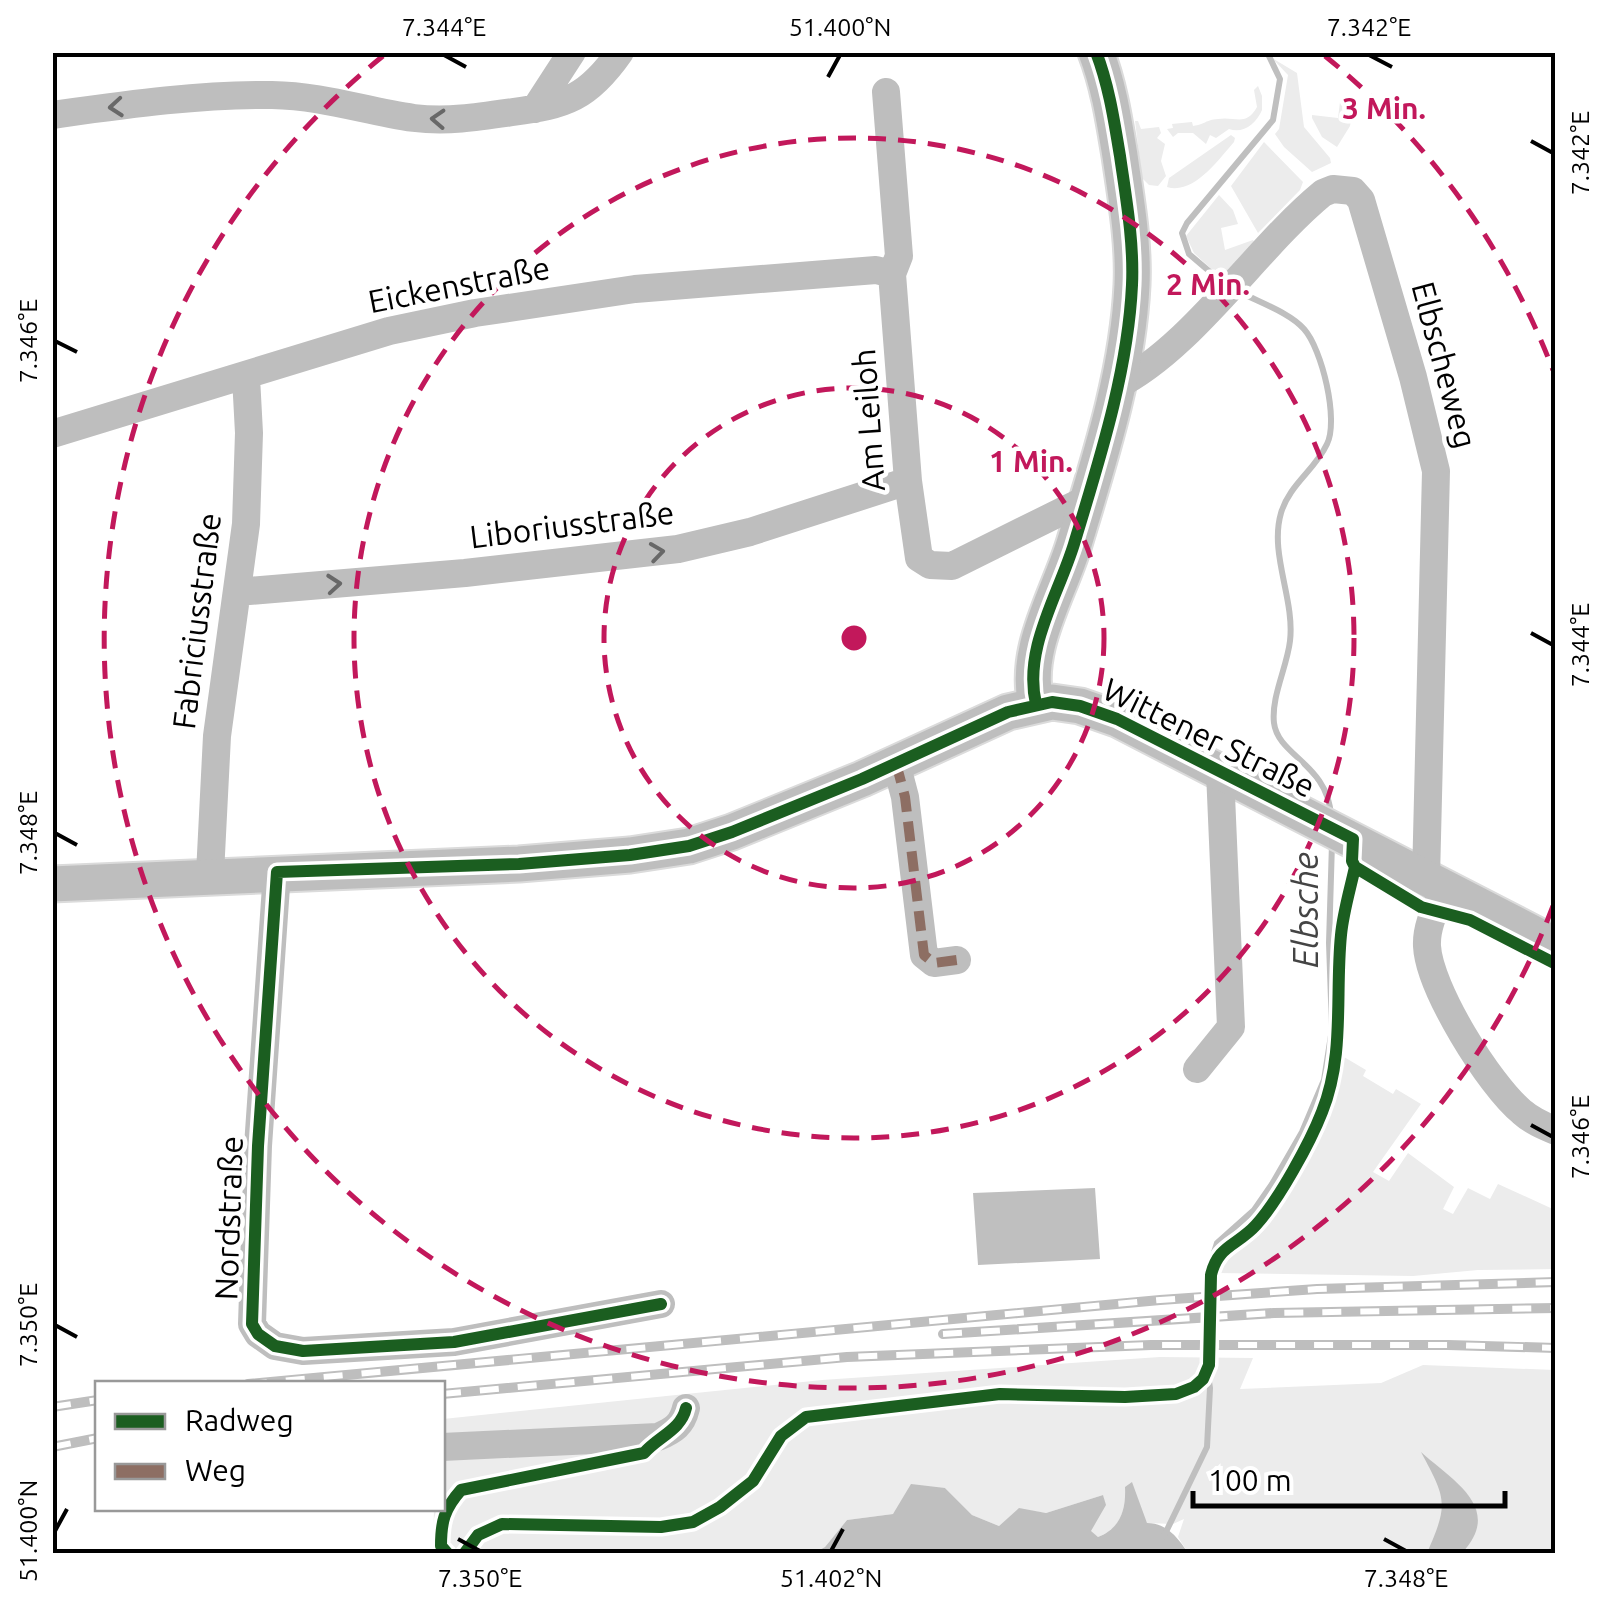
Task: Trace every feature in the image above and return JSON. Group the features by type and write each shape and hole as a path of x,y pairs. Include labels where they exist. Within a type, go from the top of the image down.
{"main road":[{"path":"52,884 210,874 519,864 630,856 689,846 774,815 1008,712 1036,704 1032,667 1087,499 1116,386 1132,284 1131,244 1109,90 1096,52"},
{"name":"Wittener Straße","path":"1036,704 1067,703 1098,711 1556,945"}],"street":[{"path":"535,109 572,52"},
{"path":"52,115 270,95 330,99 398,115 444,120 535,109 580,96 595,84 620,52"},
{"name":"Am Leiloh","path":"886,92 898,256 892,274 908,480 919,558 930,565 952,566 1087,499"},
{"name":"Elbscheweg","path":"1116,386 1140,374 1323,192 1353,191 1361,200 1413,376 1436,471 1436,882"},
{"name":"Eickenstraße","path":"52,434 389,331 528,304 635,289 876,270 892,274"},
{"name":"Fabriciusstraße","path":"210,874 216,736 246,524 246,377"},
{"name":"Liboriusstraße","path":"236,592 464,574 678,549 750,532 908,480"},
{"path":"896,763 905,797 924,955 934,962 956,960"},
{"path":"1197,1069 1231,1027 1220,772"},
{"name":"Nordstraße","path":"277,872 253,1251 252,1324 258,1334 275,1346 303,1351 454,1342 661,1304"},
{"path":"1436,882 1427,934 1430,964 1441,992 1499,1088 1527,1116 1556,1131"},
{"path":"445,1447 658,1436 674,1430 684,1420 686,1408"}],"shaded area":[{"path":"1272,58 1297,73 1304,127 1330,158 1331,163 1312,172 1275,134 1288,75"},
{"path":"1258,86 1262,110 1244,129 1229,129 1216,138 1210,135 1206,144 1193,133 1173,137 1167,129 1173,128 1172,124 1192,122 1193,126 1249,117 1257,107 1254,90"},
{"path":"1340,102 1354,103 1350,126 1337,147 1322,137 1312,115 1338,118"},
{"path":"1135,121 1141,129 1159,127 1161,133 1157,138 1165,144 1161,161 1166,176 1158,186 1149,185 1142,178"},
{"path":"1231,135 1234,142 1205,174 1187,186 1167,187 1169,178"},
{"path":"1264,142 1303,182 1300,190 1258,233 1231,186"},
{"path":"1219,195 1233,210 1238,224 1221,228 1225,250 1253,240 1258,247 1225,278 1194,253 1186,236"},
{"path":"1344,1057 1366,1070 1363,1076 1393,1094 1396,1089 1421,1104 1373,1172 1389,1181 1408,1153 1454,1187 1443,1209 1453,1214 1468,1188 1490,1199 1498,1184 1555,1210 1555,1269 1413,1276 1217,1273 1233,1251 1266,1225 1293,1186 1323,1124"},
{"path":"1095,1188 1100,1259 978,1265 973,1193"},
{"path":"1160,1357 1253,1358 1240,1389 1381,1383 1423,1365 1555,1370 1555,1553 1188,1553 1178,1537 1184,1519 1173,1524 1147,1523 1125,1487 1120,1517 1112,1529 1098,1537 1090,1531 1105,1505 1103,1495 1046,1513 1019,1509 999,1526 972,1515 945,1488 893,1514 847,1520 825,1547 814,1553 433,1554 434,1511 445,1511 445,1419 822,1380"},
{"path":"1421,1452 1459,1485 1476,1509 1474,1537 1462,1553 1427,1553 1439,1523 1442,1501"},
{"path":"1132,1482 1147,1523 1166,1529 1188,1553 814,1553 825,1547 847,1520 893,1514 911,1484 945,1488 972,1515 999,1526 1019,1508 1046,1513 1103,1495 1106,1505 1091,1531 1098,1537 1117,1523 1123,1510 1125,1487"}],"waterway":[{"name":"Elbsche","path":"1223,283 1189,254 1182,233 1273,120 1280,79 1267,52"},
{"name":"Elbsche","path":"1238,291 1282,312 1304,329 1317,352 1327,385 1331,419 1327,444 1290,494 1278,529 1291,625 1274,723 1284,744 1321,784 1331,816"},
{"name":"Elbsche","path":"1208,1272 1217,1243 1254,1210 1272,1184 1302,1132 1324,1080 1332,1029 1332,843"},
{"name":"Elbsche","path":"1164,1536 1207,1447 1210,1388 1206,1363"}],"railway":[{"path":"281,1381 1160,1300 1317,1289 1556,1282"},
{"path":"943,1334 1274,1313 1556,1308"},
{"path":"445,1394 847,1357 1151,1345 1556,1348"},
{"path":"52,1407 95,1400"},
{"path":"52,1447 95,1439"}],"marked path":[{"path":"896,763 905,797 924,955 934,963 957,960"}],"cycle path":[{"path":"1036,704 1033,683 1038,643 1074,544 1102,449 1129,318 1129,220 1113,116 1096,52"},
{"path":"464,1554 478,1535 502,1524 661,1527 693,1522 753,1481 781,1436 806,1417 1000,1394 1125,1397 1176,1394 1194,1387 1209,1365 1214,1265 1274,1202 1310,1139 1329,1090 1337,1047 1341,935 1355,867 1353,839 1117,719 1080,706 1052,702 1008,712 862,779 689,846 519,864 277,872 258,1146 252,1324 258,1334 275,1346 303,1351 454,1342 661,1304"},
{"path":"1355,867 1421,907 1470,920 1556,964"},
{"path":"448,1554 441,1546 443,1523 461,1490 644,1453 674,1427 686,1408"}]}
